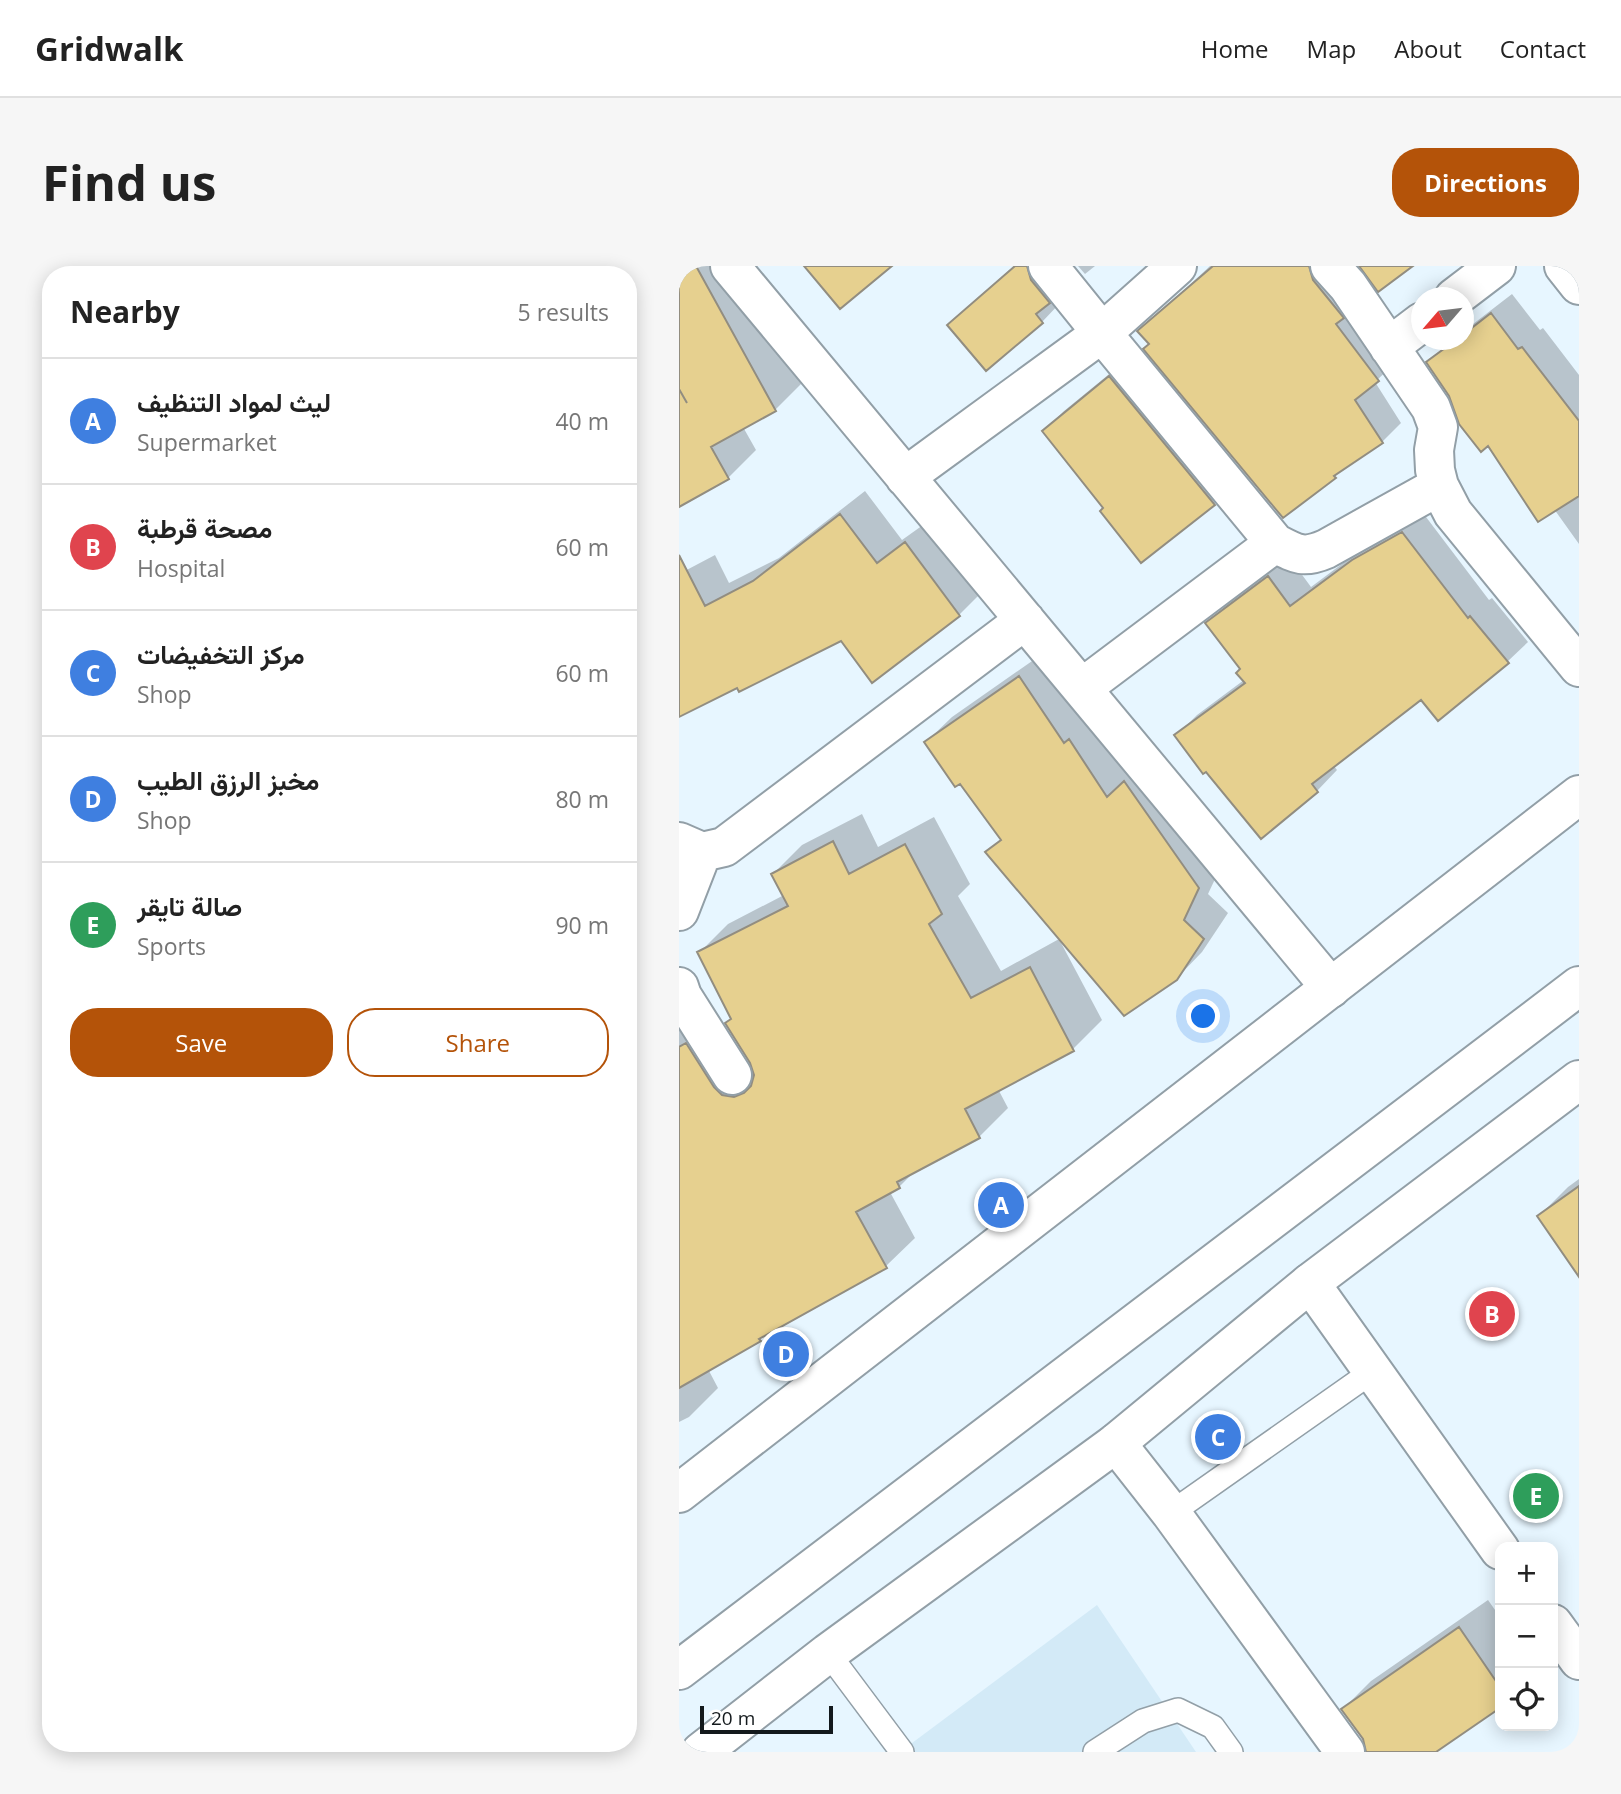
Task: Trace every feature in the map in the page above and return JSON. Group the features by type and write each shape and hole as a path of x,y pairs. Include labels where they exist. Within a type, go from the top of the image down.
{"street":[{"path":"730,266 1331,988"},
{"path":"1048,266 1275,543 1297,555 1312,555 1439,486"},
{"path":"905,477 1103,333 1177,266"},
{"path":"1330,266 1347,286 1431,408 1438,427 1434,450 1439,486 1453,513 1579,667"},
{"path":"1468,287 1496,266"},
{"path":"1564,266 1579,285"},
{"path":"1389,347 1411,330"},
{"path":"1082,688 1275,543"},
{"path":"679,911 690,847 724,847 1025,620"},
{"path":"679,1493 1579,795"},
{"path":"679,1670 1579,986"},
{"path":"679,987 681,996 732,1075"},
{"path":"701,1752 828,1653 1116,1443 1310,1283 1579,1080"},
{"path":"1310,1283 1495,1543"},
{"path":"1116,1443 1171,1513 1345,1752"},
{"path":"1558,1630 1579,1660"}],"lane":[{"path":"1171,1513 1373,1371"},
{"path":"828,1653 902,1752"},
{"path":"1095,1752 1143,1721 1178,1710 1213,1727 1231,1752"}],"shaded area":[{"path":"1097,1605 1196,1752 900,1752"}],"building":[{"path":"679,266 696,266 776,411 711,447 729,479 679,507 679,389"},
{"path":"804,266 892,266 840,309"},
{"path":"1015,266 1027,266 1031,280 1050,303 1036,314 1043,323 986,371 947,325"},
{"path":"1213,266 1309,266 1313,280 1344,318 1336,324 1379,381 1355,400 1383,443 1334,476 1336,478 1283,518 1143,349 1149,344 1137,331"},
{"path":"1359,266 1413,266 1378,292"},
{"path":"1491,313 1518,349 1522,347 1579,421 1579,496 1538,522 1488,446 1481,452 1459,424 1449,396 1426,362 1442,350 1474,350 1474,326"},
{"path":"1109,376 1215,505 1141,563 1100,511 1103,508 1042,431"},
{"path":"840,514 877,563 905,542 960,616 872,683 841,641 739,692 737,688 679,717 679,555 705,606 753,581"},
{"path":"1402,532 1468,618 1470,616 1509,663 1438,721 1421,700 1312,784 1318,792 1261,839 1206,772 1203,774 1174,735 1245,683 1236,673 1240,669 1205,623 1268,576 1290,606 1352,560"},
{"path":"1019,676 1064,743 1069,739 1107,797 1124,781 1199,888 1184,920 1204,939 1177,980 1124,1016 985,852 1001,840 960,784 955,787 924,742"},
{"path":"833,841 849,874 905,844 942,914 929,924 971,998 1030,967 1074,1051 965,1109 980,1138 897,1182 900,1188 856,1212 887,1268 759,1339 761,1341 679,1388 679,1047 686,1043 722,1095 734,1097 744,1093 751,1086 754,1075 750,1063 725,1023 731,1019 697,952 788,906 771,874"},
{"path":"1579,1186 1579,1277 1537,1216"},
{"path":"1459,1627 1495,1680 1495,1711 1436,1752 1366,1752 1363,1739 1341,1709"}],"place":[{"name":"ليث لمواد التنظيف","path":"1001,1205"},
{"name":"مصحة قرطبة","path":"1492,1314"},
{"name":"مخبز الرزق الطيب","path":"786,1354"},
{"name":"مركز التخفيضات","path":"1218,1437"},
{"name":"صالة تايقر","path":"1536,1496"}]}
